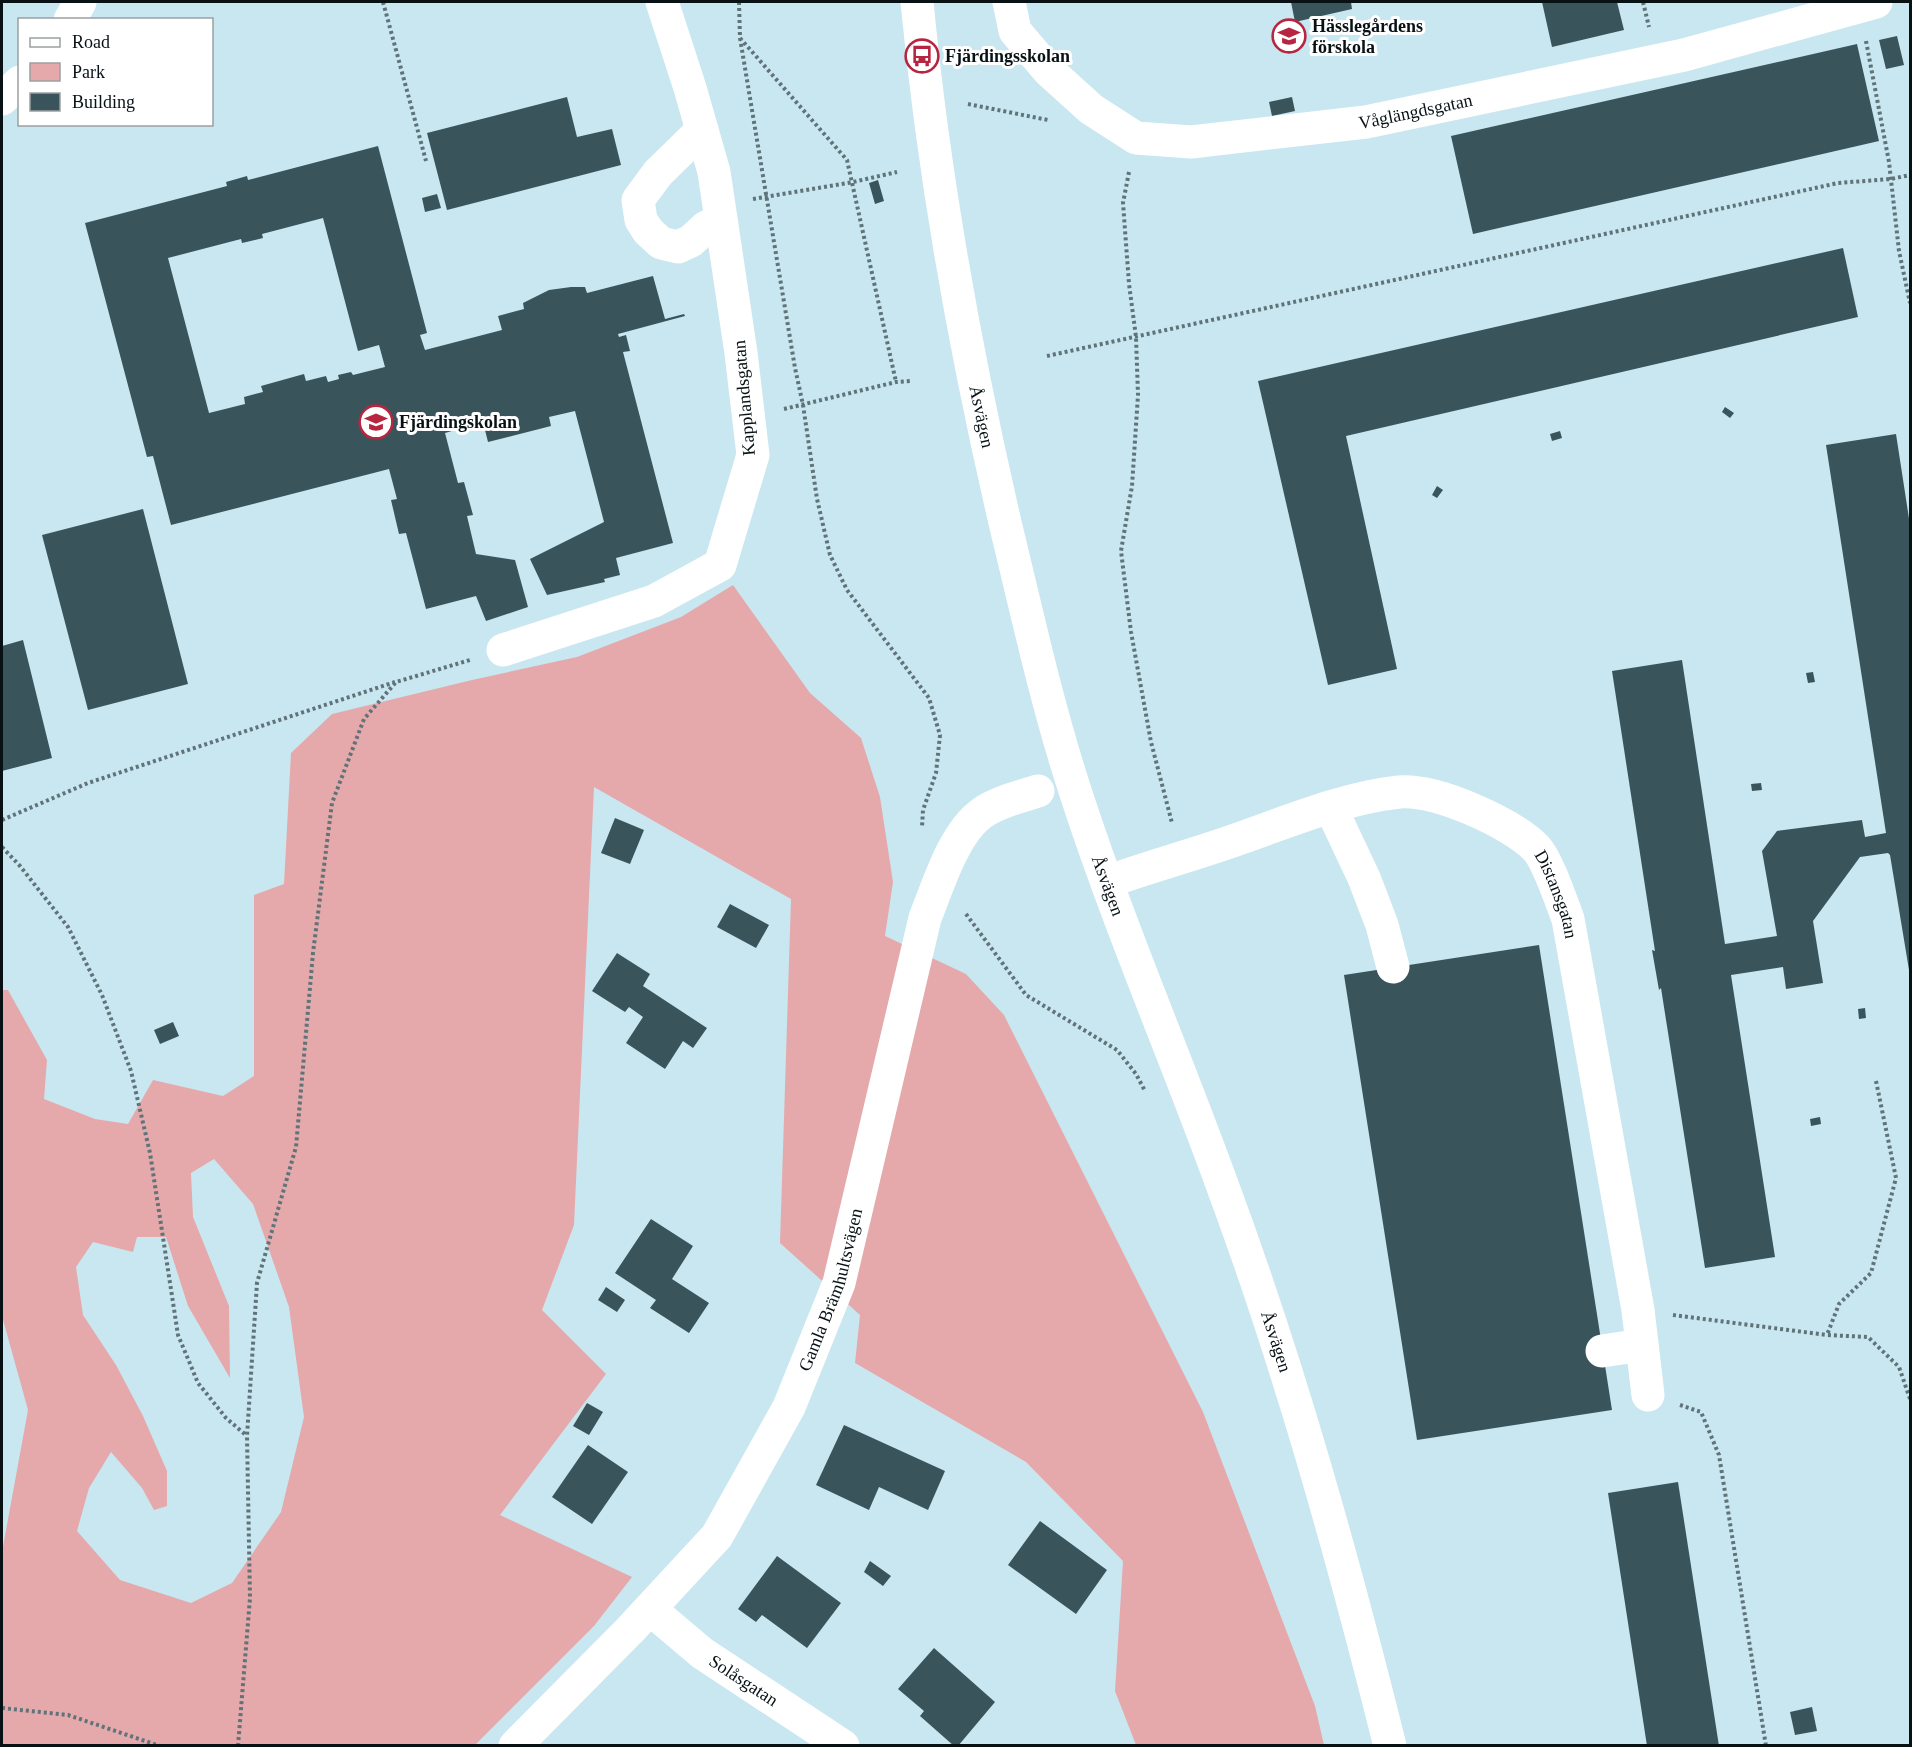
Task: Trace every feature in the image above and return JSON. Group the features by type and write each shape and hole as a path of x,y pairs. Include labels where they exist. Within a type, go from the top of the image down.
{"street":[{"path":"71,18 80,2"},
{"name":"Kapplandsgatan","path":"503,650 654,602 720,565 753,455 714,172 662,2"},
{"name":"Åsvägen","path":"916,2 938,180 952,270 981,416 1041,676 1071,778 1107,882 1221,1182 1287,1372 1326,1502 1390,1746"},
{"name":"Våglängdsgatan","path":"1009,2 1016,31 1049,71 1090,109 1136,138 1191,142 1366,122 1684,55 1868,3"},
{"path":"2,99 18,84"},
{"path":"702,130 658,173 638,200 641,220 648,231 661,243 678,247 692,241 720,214"},
{"name":"Gamla Brämhultsvägen","path":"515,1746 650,1609 717,1536 789,1407 839,1283 925,918 956,842 981,814 1038,790"},
{"name":"Distansgatan","path":"1107,882 1360,799 1401,792 1436,797 1495,819 1536,849 1556,886 1568,919 1638,1310 1648,1395"},
{"path":"1331,808 1364,878 1382,925 1393,967"},
{"path":"1602,1351 1642,1346"},
{"name":"Solåsgatan","path":"650,1609 702,1653 843,1746"}],"path":[{"path":"383,2 426,161"},
{"path":"738,2 740,38 817,499 830,555 847,590 929,698 940,735 936,773 922,810 922,829"},
{"path":"1868,3 1899,251 1911,303"},
{"path":"740,38 847,160 896,382"},
{"path":"1136,138 1123,203 1129,284 1136,337 1138,396 1132,486 1121,551 1131,632 1150,742 1182,859"},
{"path":"720,214 767,196 853,182 897,172"},
{"path":"1047,356 1838,183 1911,175"},
{"path":"748,417 896,382 911,381"},
{"path":"2,820 88,783 396,682 503,650"},
{"path":"238,1746 250,1598 247,1436 257,1283 296,1147 313,953 332,803 364,719 396,682"},
{"path":"2,847 68,927 102,995 131,1071 150,1153 178,1335 198,1383 226,1418 247,1436"},
{"path":"941,879 1026,995 1117,1050 1136,1074 1146,1094"},
{"path":"1827,1335 1839,1304 1871,1273 1896,1178 1876,1082"},
{"path":"1638,1310 1827,1335 1868,1337 1899,1367 1911,1399"},
{"path":"1648,1395 1701,1412 1719,1455 1766,1746"},
{"path":"2,1708 68,1715 160,1746"}],"green space":[{"path":"733,585 810,693 861,738 880,797 893,882 885,936 966,974 1004,1015 1203,1412 1315,1706 1324,1745 1136,1745 1115,1691 1123,1561 1026,1462 855,1363 860,1315 780,1243 791,899 594,787 574,1225 542,1310 606,1374 500,1515 632,1577 594,1626 475,1745 2,1745 2,1552 28,1410 2,1316 2,990 8,990 47,1060 44,1099 95,1119 128,1124 153,1080 223,1096 254,1076 254,895 284,884 291,753 332,714 577,657 681,617","holes":["214,1159 253,1204 289,1307 304,1417 281,1512 232,1583 191,1603 120,1580 77,1531 89,1488 111,1452 142,1488 154,1510 167,1506 167,1471 143,1416 116,1365 83,1315 76,1267 93,1242 133,1252 137,1237 166,1237 188,1306 230,1378 229,1306 193,1217 191,1173"]}],"building":[{"path":"1291,2 1351,2 1352,9 1295,22"},
{"path":"1542,2 1617,2 1624,30 1552,47"},
{"path":"1897,36 1904,65 1886,69 1879,40"},
{"path":"1857,44 1879,141 1473,234 1451,136"},
{"path":"567,97 577,137 612,129 621,165 447,210 427,133"},
{"path":"1292,97 1295,111 1272,116 1269,102"},
{"path":"378,146 427,333 420,335 425,350 502,330 498,316 524,309 523,303 549,290 585,287 587,293 653,276 665,319 684,314 685,316 618,334 619,337 626,335 630,351 623,352 673,543 616,558 620,575 604,579 605,582 547,595 530,559 604,522 575,411 549,417 551,426 488,442 483,422 445,433 458,483 464,482 473,515 467,516 476,554 515,560 528,607 486,621 476,596 426,609 406,533 399,534 391,500 397,499 389,469 171,525 153,456 147,457 85,223 227,186 226,182 247,176 248,180","holes":["323,218 358,351 379,345 385,367 353,375 351,372 338,375 339,379 328,382 326,376 306,381 304,374 261,386 263,392 244,397 245,404 209,413 168,258 241,239 242,243 263,238 262,234"]},
{"path":"878,180 884,201 875,204 869,183"},
{"path":"437,194 441,208 425,212 422,198"},
{"path":"1843,248 1858,317 1346,436 1397,669 1328,685 1258,381"},
{"path":"1725,407 1734,413 1730,418 1722,412"},
{"path":"1560,431 1562,438 1552,441 1550,434"},
{"path":"1896,434 1910,525 1910,976 1888,853 1860,857 1813,921 1823,983 1786,989 1783,967 1731,975 1775,1257 1705,1268 1661,988 1659,990 1652,950 1655,951 1612,671 1682,660 1725,944 1777,936 1762,851 1777,831 1862,820 1865,837 1886,833 1826,445"},
{"path":"1437,486 1443,490 1437,498 1432,495"},
{"path":"143,509 188,684 88,710 42,535"},
{"path":"23,640 52,758 2,771 2,646"},
{"path":"1813,672 1815,682 1808,683 1806,673"},
{"path":"1761,783 1762,790 1752,791 1751,784"},
{"path":"615,818 644,830 630,864 601,853"},
{"path":"730,904 769,925 756,948 717,927"},
{"path":"1539,945 1612,1410 1417,1440 1344,975"},
{"path":"617,953 650,974 643,986 707,1028 693,1048 683,1041 665,1069 626,1043 643,1017 629,1007 625,1012 592,991"},
{"path":"1865,1008 1866,1018 1859,1019 1858,1009"},
{"path":"173,1022 179,1036 160,1044 154,1030"},
{"path":"1820,1117 1821,1124 1811,1126 1810,1119"},
{"path":"651,1219 693,1246 672,1279 709,1303 689,1333 650,1308 656,1300 615,1273"},
{"path":"606,1287 625,1300 617,1312 598,1300"},
{"path":"587,1403 603,1412 589,1435 573,1426"},
{"path":"844,1425 945,1471 928,1510 879,1487 869,1510 816,1485"},
{"path":"588,1445 628,1472 592,1524 552,1497"},
{"path":"1678,1482 1719,1746 1647,1746 1608,1493"},
{"path":"1040,1521 1107,1570 1076,1614 1008,1565"},
{"path":"777,1556 841,1603 807,1648 762,1615 756,1622 738,1609"},
{"path":"870,1561 891,1576 883,1586 864,1572"},
{"path":"934,1648 995,1702 958,1746 954,1746 920,1716 924,1711 898,1689"},
{"path":"1812,1707 1817,1731 1795,1735 1790,1712"}],"place":[{"name":"Hässlegårdens förskola","path":"1289,36"},
{"name":"Fjärdingsskolan","path":"922,56"},
{"name":"Fjärdingskolan","path":"376,422"}]}
